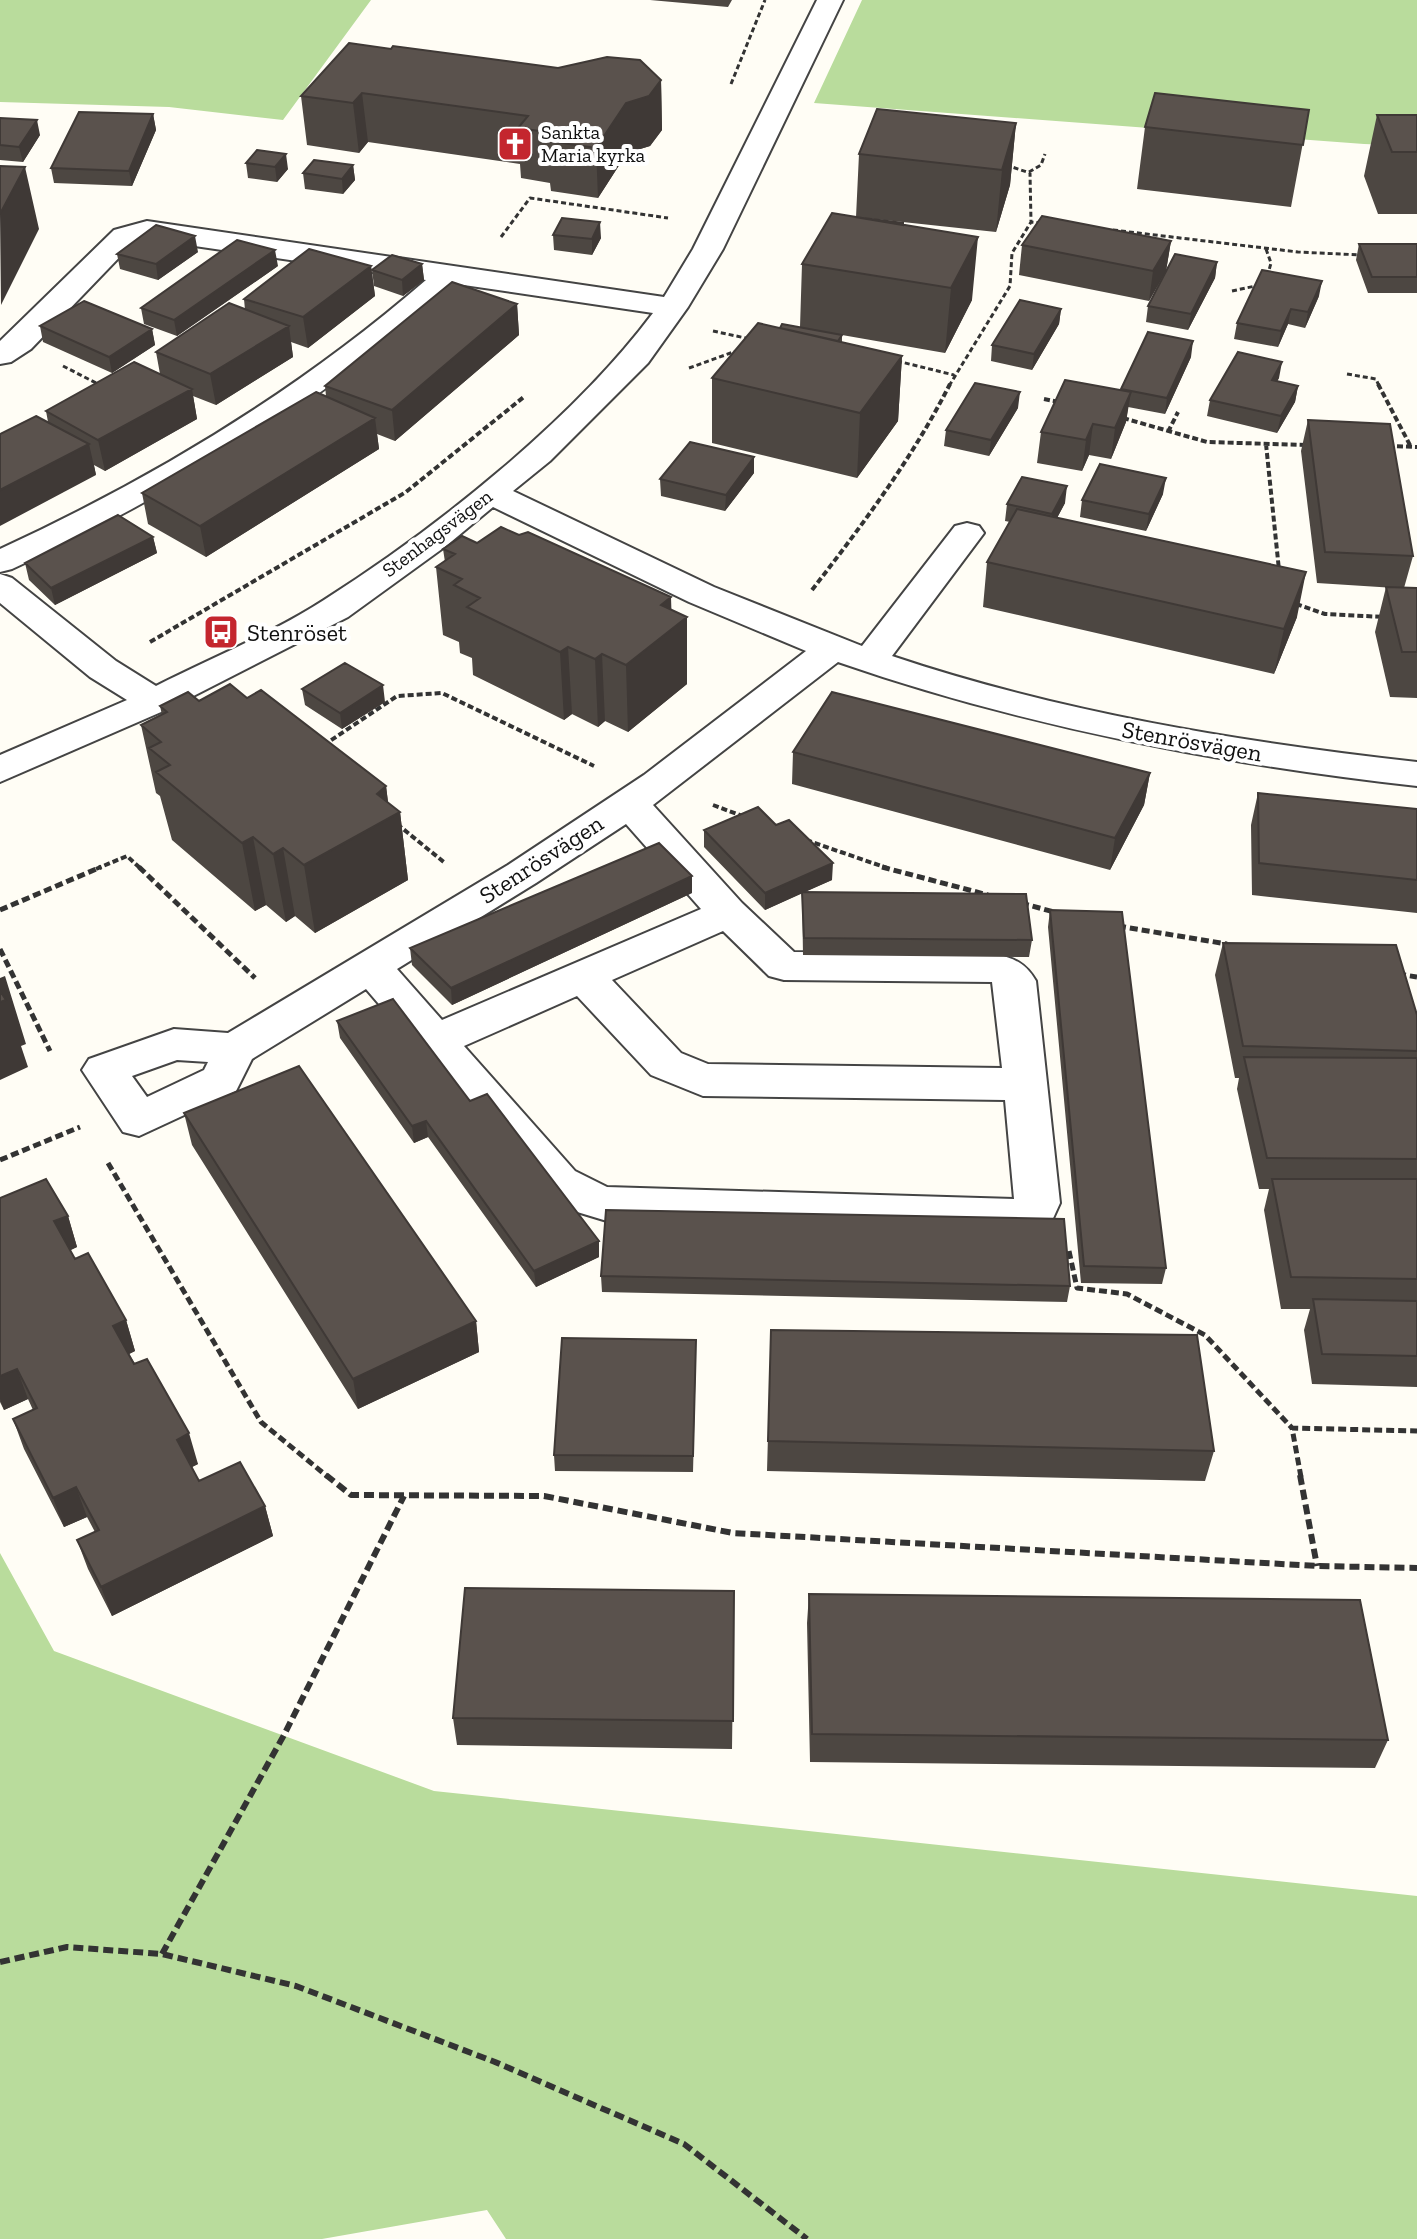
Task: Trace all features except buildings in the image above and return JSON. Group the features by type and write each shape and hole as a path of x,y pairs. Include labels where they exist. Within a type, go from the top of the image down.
{"street":[{"name":"Stenhagsvägen","path":"0,770 155,701 335,609 434,539 538,454 626,367 673,307 708,249 830,0"},
{"path":"10,348 124,236 147,230 673,307"},
{"path":"0,562 96,517 258,422 461,275"},
{"name":"Stenrösvägen","path":"490,493 693,592 851,654 979,694 1111,727 1244,752 1417,774"},
{"path":"851,654 967,533"},
{"path":"0,585 103,669 155,701"},
{"name":"Stenrösvägen","path":"129,1105 139,1120 221,1080 235,1049 522,874 851,654"},
{"path":"370,966 559,1183 580,1196 607,1204 1021,1217 1034,1213 1037,1203 1015,981 1007,972 994,968 784,966 728,913 643,793"},
{"path":"437,1040 728,913"},
{"path":"585,978 666,1064 703,1080 1025,1084"},
{"path":"129,1105 104,1070 174,1044 235,1049"}],"path":[{"path":"731,86 765,0"},
{"path":"998,164 1029,172 1041,165 1045,154"},
{"path":"811,592 879,503 1010,286 1012,253 1031,222 1029,172"},
{"path":"461,275 530,198 669,217"},
{"path":"1031,222 1046,223"},
{"path":"1102,229 1266,249 1374,255"},
{"path":"1232,291 1252,289 1264,283 1271,263 1266,249"},
{"path":"10,348 93,383 109,385"},
{"path":"686,370 742,350"},
{"path":"888,359 954,375"},
{"path":"1347,374 1376,379 1411,447"},
{"path":"103,669 406,492 527,394"},
{"path":"1044,399 1059,403"},
{"path":"1168,432 1178,412"},
{"path":"1119,416 1207,442 1311,445"},
{"path":"1266,444 1280,579"},
{"path":"1382,446 1417,447"},
{"path":"1287,601 1325,614 1393,618"},
{"path":"328,756 327,743 397,696 442,693 643,793 747,818"},
{"path":"386,815 455,870"},
{"path":"792,835 867,863 998,897"},
{"path":"0,910 127,856 260,983"},
{"path":"1013,901 1057,912"},
{"path":"1118,925 1228,944"},
{"path":"0,949 53,1057"},
{"path":"1385,971 1417,977"},
{"path":"0,1160 129,1105"},
{"path":"86,1124 261,1422 351,1495 544,1496 733,1533 1317,1566 1417,1568"},
{"path":"1021,1217 1065,1229 1077,1288 1127,1294 1205,1335 1292,1428 1317,1566"},
{"path":"1292,1428 1417,1431"},
{"path":"162,1954 284,1735 404,1496"},
{"path":"0,1962 67,1947 162,1954 296,1986 495,2062 684,2144 807,2239"}],"green space":[{"path":"0,0 371,0 283,120 169,107 0,102"},
{"path":"862,0 1417,0 1417,146 814,103"},
{"path":"0,1553 54,1651 434,1791 1417,1896 1417,2239 506,2239 487,2210 322,2239 0,2239"}],"place":[{"name":"Sankta Maria kyrka","path":"515,144"},
{"name":"Stenröset","path":"221,632"}]}
